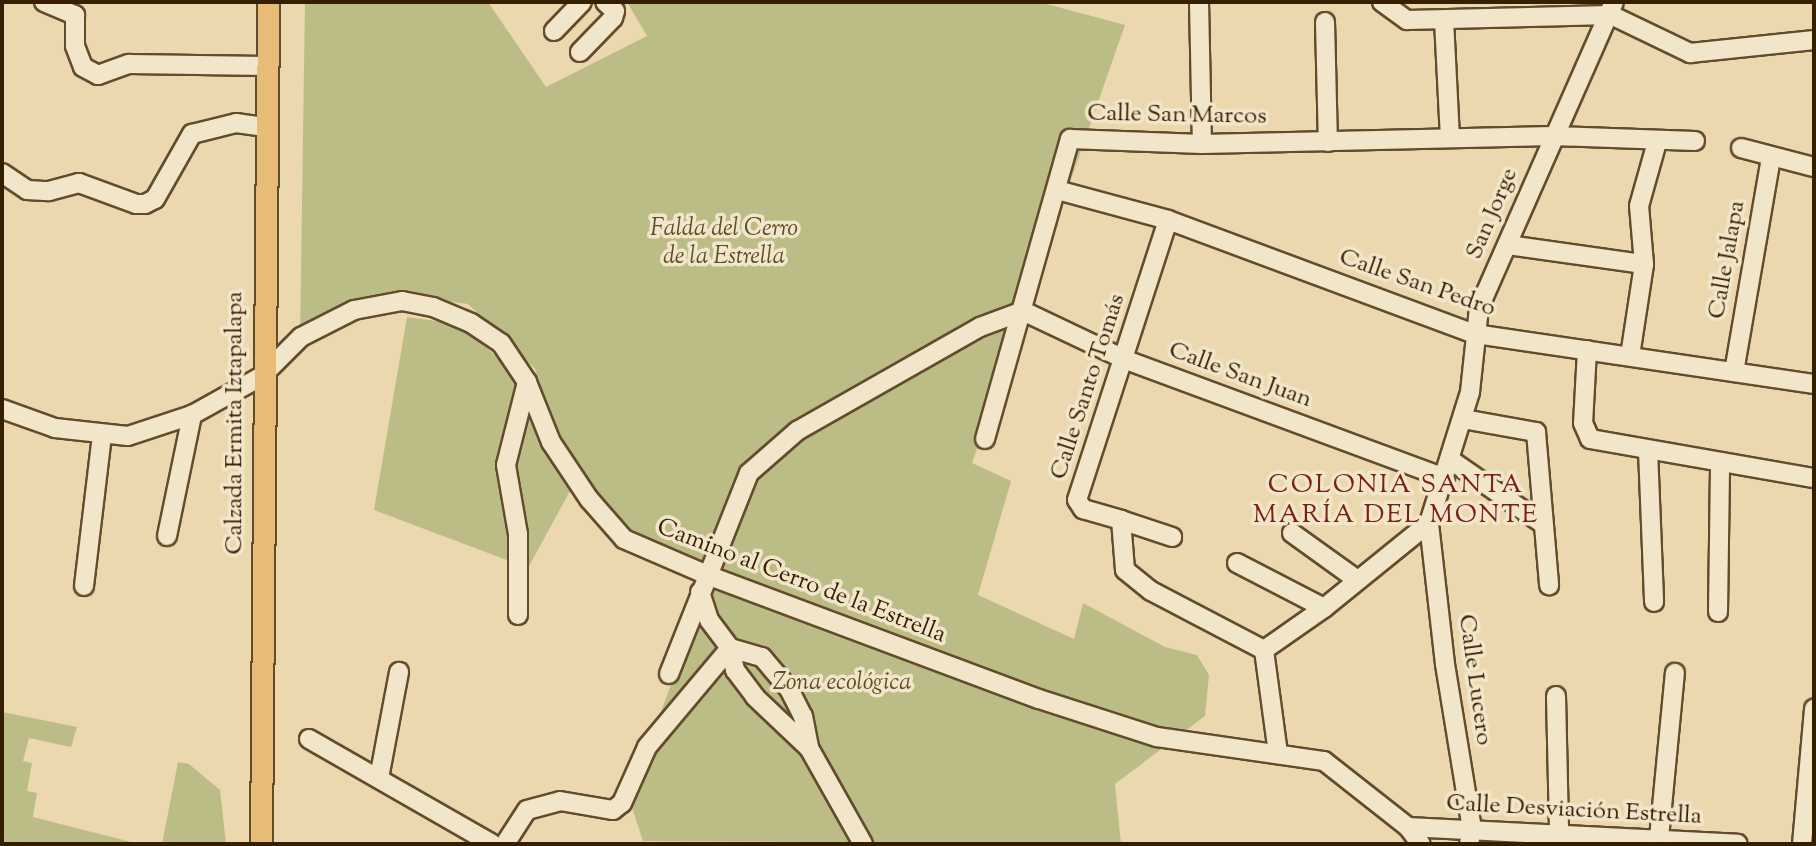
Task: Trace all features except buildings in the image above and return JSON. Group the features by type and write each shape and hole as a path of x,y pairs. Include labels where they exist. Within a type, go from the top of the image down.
{"main road":[{"name":"Calzada Ermita Iztapalapa","path":"261,844 264,127 268,2"}],"street":[{"path":"44,2 75,15 75,46 83,67 98,75 128,64 266,66"},
{"path":"554,31 582,2"},
{"path":"580,52 613,18 615,11 605,2"},
{"path":"1199,2 1202,144"},
{"path":"1382,2 1407,20 1444,20 1522,9 1613,8 1690,53 1814,40"},
{"name":"San Jorge","path":"1429,523 1463,419 1479,308 1553,135 1613,8"},
{"path":"1444,20 1450,137"},
{"path":"1325,22 1328,142"},
{"path":"2,173 27,190 49,191 79,183 145,204 155,199 192,134 236,123 264,127"},
{"name":"Calle San Marcos","path":"985,439 1070,139 1202,144 1553,135 1657,142 1695,141"},
{"path":"1630,356 1644,264 1639,206 1657,142"},
{"path":"1741,148 1814,167"},
{"name":"Calle Jalapa","path":"1734,372 1771,157"},
{"name":"Calle San Pedro","path":"1057,190 1168,220 1475,334 1814,384"},
{"name":"Calle Santo Tomás","path":"1121,520 1083,509 1077,499 1126,360 1168,220"},
{"path":"1508,245 1644,264"},
{"name":"Camino al Cerro de la Estrella","path":"2,409 55,428 102,436 128,436 192,415 262,376 302,337 354,310 402,301 471,323 501,343 527,382 551,442 589,499 624,539 707,575 1039,699 1157,737 1324,761 1408,827 1421,844"},
{"path":"669,674 750,473 797,431 980,327 1023,311"},
{"name":"Calle San Juan","path":"1023,311 1126,360 1448,470 1543,524"},
{"path":"1587,350 1584,432 1590,439 1814,478"},
{"path":"518,615 518,534 506,466 527,382"},
{"path":"167,536 192,415"},
{"path":"1463,419 1536,432 1549,585"},
{"path":"84,586 102,436"},
{"path":"1648,450 1654,602"},
{"path":"1718,612 1720,463"},
{"path":"1172,537 1121,520 1125,570 1151,591 1264,650"},
{"path":"1264,650 1325,608 1356,579 1429,523"},
{"name":"Calle Lucero","path":"1429,523 1445,664 1471,837"},
{"path":"1292,533 1356,579"},
{"path":"1237,563 1325,608"},
{"path":"700,592 709,620 730,648 735,670 755,697 809,748 863,844"},
{"path":"505,844 527,810 560,801 612,810 622,803 647,747 730,648"},
{"path":"730,648 762,657 789,689 803,716 809,748"},
{"path":"1264,650 1278,754"},
{"path":"379,779 399,672"},
{"path":"1659,838 1675,673"},
{"path":"1556,696 1559,832"},
{"path":"1802,844 1814,709"},
{"path":"309,739 492,844"},
{"name":"Calle Desviación Estrella","path":"1408,827 1471,837 1559,832 1738,844"}],"green space":[{"name":"Falda del Cerro de la Estrella","path":"305,2 488,2 546,87 647,36 627,2 1039,2 1125,25 972,463 1011,481 978,595 1074,639 1083,603 1165,647 1197,655 1209,675 1205,716 1115,784 1121,844 643,841 629,799 712,573 633,542 558,445 535,369 468,304 400,295 300,338"},
{"path":"407,317 443,322 476,337 513,374 570,491 528,568 374,510"},
{"path":"2,712 77,727 71,747 29,738 23,761 32,763 27,791 37,793 33,817 139,844 2,844"},
{"path":"178,762 189,764 220,790 226,844 162,844"}],"district":[{"name":"COLONIA SANTA MARÍA DEL MONTE","path":"1396,501"}],"park label":[{"name":"Zona ecológica","path":"842,684"}]}
